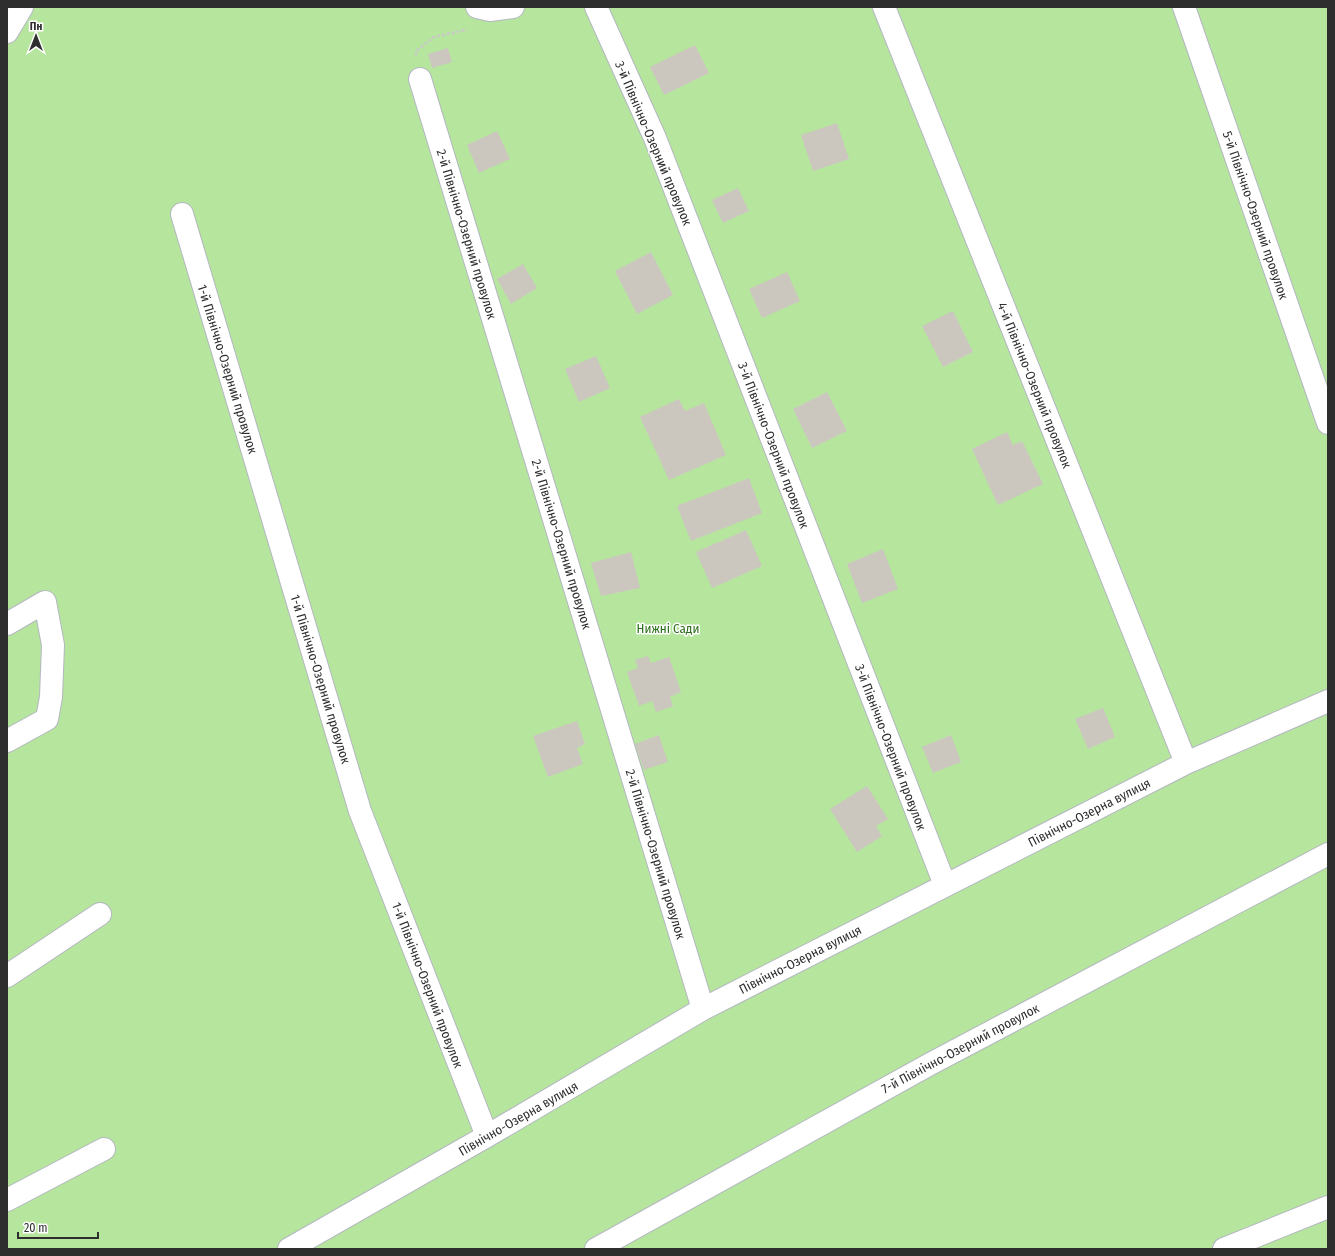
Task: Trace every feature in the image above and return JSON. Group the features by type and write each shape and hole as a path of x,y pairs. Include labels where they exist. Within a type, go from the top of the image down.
{"street":[{"path":"7,32 22,7"},
{"path":"478,7 490,10 513,7"},
{"name":"3-й Північно-Озерний провулок","path":"596,7 655,138 945,885"},
{"name":"4-й Північно-Озерний провулок","path":"884,7 1186,763"},
{"name":"5-й Північно-Озерний провулок","path":"1184,7 1328,423"},
{"name":"2-й Північно-Озерний провулок","path":"420,79 703,1009"},
{"name":"1-й Північно-Озерний провулок","path":"182,214 360,811 487,1136"},
{"path":"7,624 45,602 52,645 51,697 47,719 7,741"},
{"name":"Північно-Озерна вулиця","path":"289,1249 487,1136 703,1009 1186,763 1328,701"},
{"name":"7-й Північно-Озерний провулок","path":"596,1249 932,1062 1328,854"},
{"path":"7,976 100,914"},
{"path":"7,1200 104,1149"},
{"path":"1224,1249 1328,1207"}],"path":[{"path":"420,79 416,64 416,51 434,37 465,30 474,22 478,7"}],"green space":[{"name":"Нижні Сади","path":"7,7 1328,7 1328,1249 7,1249"}],"building":[{"path":"695,45 709,73 664,95 650,67"},
{"path":"448,48 452,62 432,68 428,54"},
{"path":"837,123 849,159 813,171 801,135"},
{"path":"497,131 510,159 479,173 467,145"},
{"path":"738,188 749,211 723,223 712,200"},
{"path":"651,252 673,295 637,314 615,271"},
{"path":"523,264 537,288 511,304 497,279"},
{"path":"787,272 800,301 762,318 749,289"},
{"path":"953,311 973,352 943,367 922,326"},
{"path":"596,356 610,388 579,402 565,369"},
{"path":"827,392 847,431 812,448 793,409"},
{"path":"679,399 685,411 704,403 726,455 669,480 640,417"},
{"path":"1007,432 1013,445 1022,441 1043,484 998,505 972,449"},
{"path":"749,478 762,513 691,541 677,506"},
{"path":"746,530 762,566 712,588 696,552"},
{"path":"883,549 898,589 862,603 847,564"},
{"path":"631,552 640,588 601,596 591,563"},
{"path":"648,656 651,663 669,657 681,692 670,697 673,706 656,712 652,701 639,706 627,672 638,668 635,660"},
{"path":"1103,708 1115,737 1088,749 1075,719"},
{"path":"577,721 585,744 577,748 583,764 548,777 533,736"},
{"path":"659,735 668,762 644,770 635,744"},
{"path":"951,735 961,762 933,773 922,747"},
{"path":"867,786 888,819 876,826 882,836 857,852 830,809"}]}
